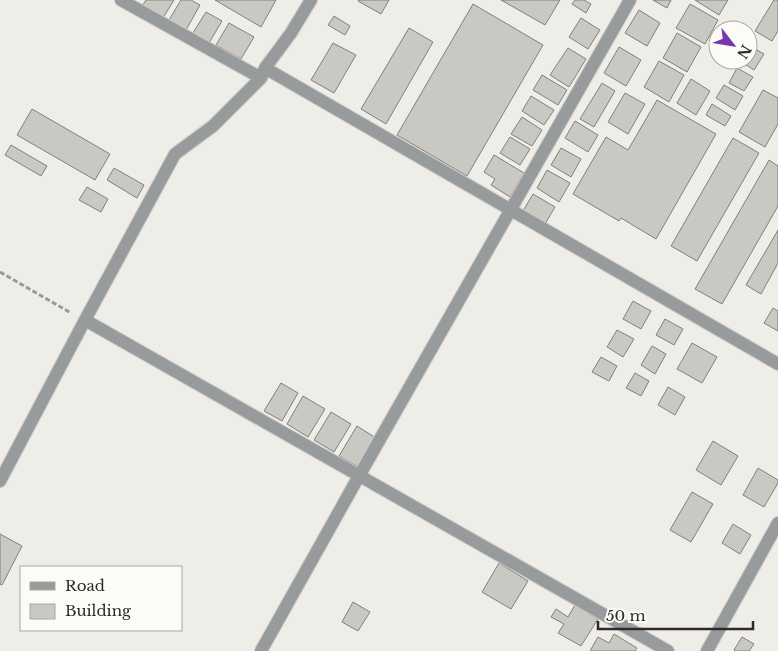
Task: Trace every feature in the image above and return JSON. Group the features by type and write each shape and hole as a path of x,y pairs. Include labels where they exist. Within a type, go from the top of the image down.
{"street":[{"path":"121,0 263,73 510,210 778,364"},
{"path":"0,481 175,154 213,126 263,73 311,0"},
{"path":"261,651 630,0"},
{"path":"85,320 668,651"},
{"path":"707,651 778,523"}],"path":[{"path":"0,272 85,320"}],"building":[{"path":"146,0 174,0 163,18 142,6"},
{"path":"181,0 191,0 200,5 186,30 169,20"},
{"path":"215,0 276,0 261,27"},
{"path":"359,0 389,0 381,14"},
{"path":"501,0 560,0 545,25"},
{"path":"575,0 584,0 591,4 586,13 572,4"},
{"path":"653,0 671,0 667,8"},
{"path":"695,0 728,0 719,15"},
{"path":"774,0 778,0 778,31 772,41 758,33 758,26"},
{"path":"473,4 543,45 467,176 397,135"},
{"path":"690,4 718,20 708,20 708,38 705,44 676,28"},
{"path":"639,10 660,23 647,46 625,33"},
{"path":"206,12 222,21 209,43 193,33"},
{"path":"334,16 350,26 345,35 328,25"},
{"path":"581,18 600,30 588,49 569,37"},
{"path":"229,23 254,37 241,59 216,45"},
{"path":"409,28 433,42 386,124 361,109"},
{"path":"677,33 701,47 687,72 663,58"},
{"path":"333,43 356,55 334,93 311,80"},
{"path":"619,47 641,60 626,86 604,73"},
{"path":"568,48 586,59 569,87 550,75"},
{"path":"758,51 764,54 758,64"},
{"path":"659,61 684,75 669,102 644,87"},
{"path":"736,70 741,70 753,77 744,91 729,83"},
{"path":"542,75 567,90 558,105 533,90"},
{"path":"691,79 710,91 696,115 677,103"},
{"path":"602,83 615,91 594,127 580,119"},
{"path":"724,85 743,96 735,110 716,98"},
{"path":"763,90 778,98 778,124 765,147 739,132"},
{"path":"625,93 645,104 628,134 608,122"},
{"path":"531,96 554,110 544,125 522,111"},
{"path":"657,100 716,134 656,239 621,218 619,221 573,194 606,137 628,150"},
{"path":"712,104 731,116 725,126 706,115"},
{"path":"32,109 110,154 95,180 17,135"},
{"path":"522,117 542,130 532,146 511,134"},
{"path":"575,121 598,135 588,152 565,138"},
{"path":"510,137 530,149 520,165 500,153"},
{"path":"733,138 759,153 697,261 671,246"},
{"path":"11,145 47,166 41,176 5,155"},
{"path":"561,148 581,159 571,177 551,165"},
{"path":"494,155 524,173 510,197 491,185 495,179 484,172"},
{"path":"769,160 778,166 778,206 722,304 695,289"},
{"path":"114,168 144,185 137,198 107,180"},
{"path":"547,170 570,183 559,202 537,188"},
{"path":"87,187 108,199 101,212 79,200"},
{"path":"533,194 555,207 545,224 523,211"},
{"path":"778,230 778,263 761,294 746,285"},
{"path":"633,301 651,311 641,329 623,319"},
{"path":"773,308 778,311 778,331 764,323"},
{"path":"665,319 683,329 674,345 656,335"},
{"path":"617,330 634,339 623,357 607,347"},
{"path":"692,343 717,357 702,383 677,369"},
{"path":"652,346 666,354 655,374 641,365"},
{"path":"601,357 617,366 609,381 592,372"},
{"path":"635,373 649,381 641,396 626,388"},
{"path":"281,383 298,393 282,421 264,411"},
{"path":"668,387 685,397 675,415 658,405"},
{"path":"303,396 325,409 308,437 287,424"},
{"path":"331,412 351,424 334,452 314,440"},
{"path":"357,426 376,438 358,467 339,456"},
{"path":"713,441 738,456 721,485 696,470"},
{"path":"758,468 778,480 764,507 743,495"},
{"path":"692,492 713,504 691,542 670,530"},
{"path":"733,524 751,535 740,554 722,543"},
{"path":"0,534 22,546 2,585 0,584"},
{"path":"499,563 528,581 511,609 482,592"},
{"path":"353,602 370,612 358,631 342,622"},
{"path":"575,605 598,619 581,646 558,633 564,624 551,617 556,609 568,617"},
{"path":"614,634 637,648 635,651 590,651 598,637 609,643"},
{"path":"742,637 754,644 749,651 735,651 734,650"}]}
